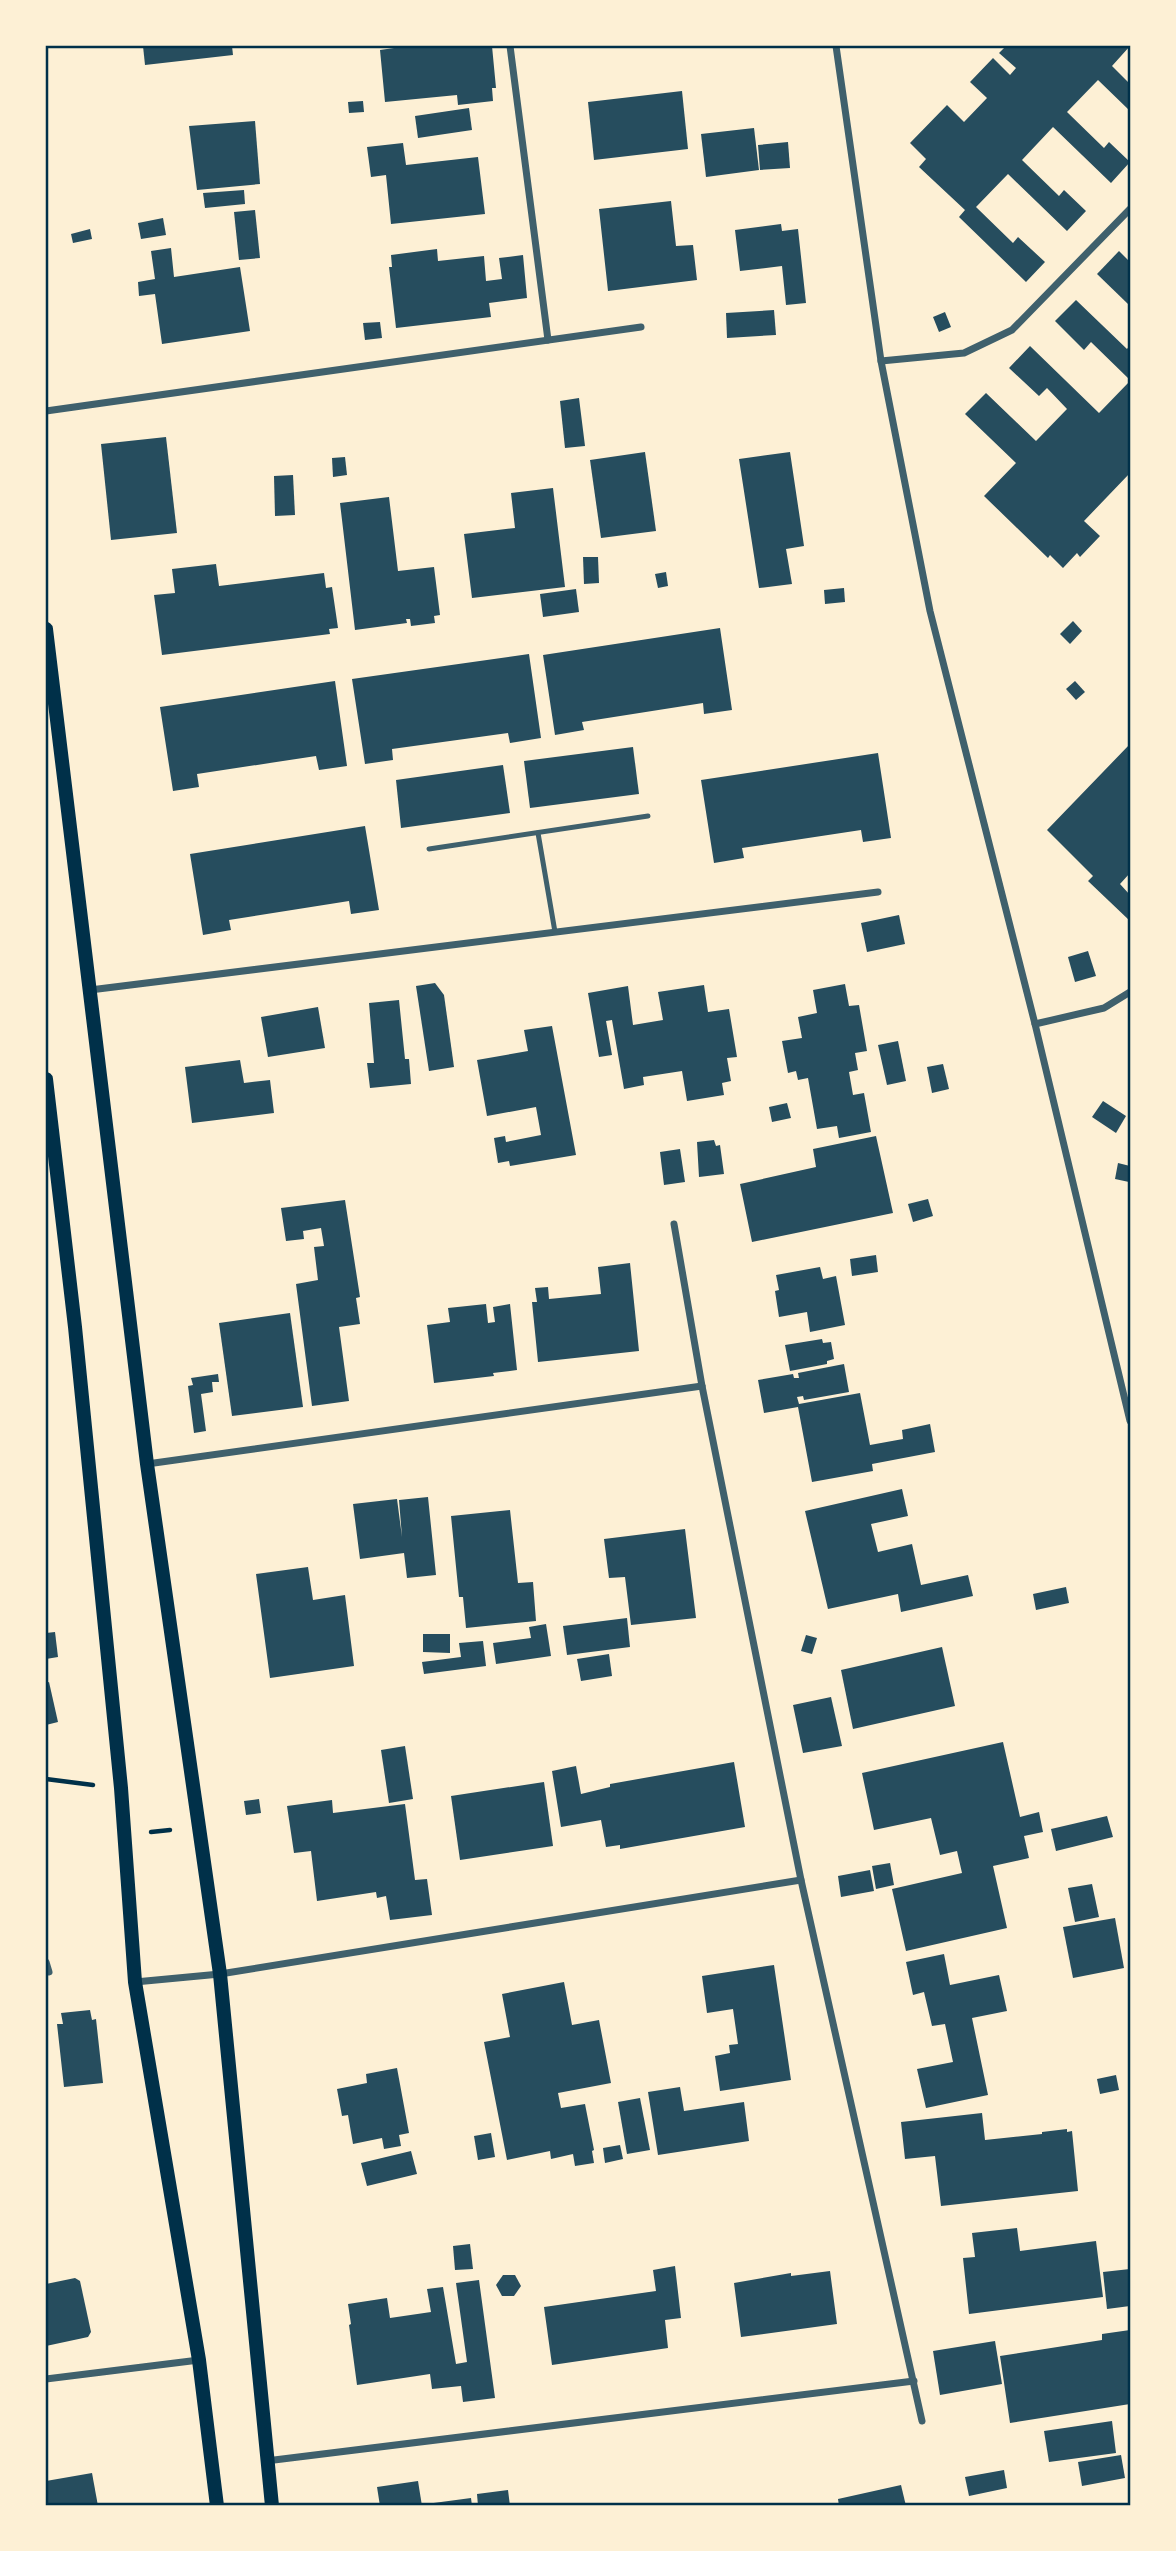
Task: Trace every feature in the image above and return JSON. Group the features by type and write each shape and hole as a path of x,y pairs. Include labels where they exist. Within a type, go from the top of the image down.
{"main road":[{"path":"46,629 147,1464 220,1974 272,2505"},
{"path":"46,1079 75,1326 121,1788 135,1982 200,2360 217,2505"}],"street":[{"path":"510,46 548,340"},
{"path":"836,46 881,362 930,611 1035,1024 1130,1421"},
{"path":"881,362 964,353 1012,330 1130,209"},
{"path":"46,411 641,327"},
{"path":"89,990 877,892"},
{"path":"1035,1024 1104,1008 1130,992"},
{"path":"674,1224 702,1386 802,1880 922,2421"},
{"path":"147,1464 702,1386"},
{"path":"135,1982 220,1974 802,1880"},
{"path":"46,1962 48,1972"},
{"path":"46,2379 200,2360"},
{"path":"266,2461 914,2381"}],"lane":[{"path":"429,849 648,816"},
{"path":"538,833 555,932"}],"path":[{"path":"46,1779 121,1788"},
{"path":"124,1836 199,1827"}],"building":[{"path":"143,46 232,46 233,55 145,65"},
{"path":"393,46 492,46 496,88 492,88 493,101 458,105 457,95 385,102 380,50 394,48"},
{"path":"1006,46 1130,46 1112,66 1130,84 1130,111 1098,80 1067,112 1104,148 1109,142 1130,162 1111,183 1053,127 1022,160 1059,196 1064,190 1086,211 1067,231 1008,174 976,207 1013,243 1018,237 1045,262 1026,282 959,217 965,210 919,167 926,159 910,143 947,105 964,122 987,98 970,82 993,58 1010,75 1016,68 999,53"},
{"path":"682,91 688,149 594,160 588,102"},
{"path":"363,101 364,112 349,113 348,102"},
{"path":"469,108 472,130 418,138 415,116"},
{"path":"255,121 260,184 197,190 189,126"},
{"path":"754,128 759,170 706,177 701,134"},
{"path":"788,142 790,168 760,170 758,145"},
{"path":"403,143 406,165 478,157 485,214 391,224 386,175 371,177 367,147"},
{"path":"244,190 245,204 205,208 203,193"},
{"path":"671,201 676,246 693,245 697,280 608,291 599,209"},
{"path":"255,210 260,258 239,260 234,212"},
{"path":"163,218 166,235 141,239 138,223"},
{"path":"781,224 782,231 798,229 806,303 786,305 782,266 740,271 735,230"},
{"path":"90,229 92,239 73,243 71,234"},
{"path":"171,248 174,277 240,267 250,331 162,344 155,294 139,296 138,282 155,279 151,251"},
{"path":"437,249 438,261 484,256 486,281 502,279 499,258 523,255 527,298 489,303 491,317 396,328 389,267 392,267 391,255"},
{"path":"1119,251 1130,262 1128,304 1097,274"},
{"path":"1076,300 1127,349 1130,345 1130,380 1091,342 1084,350 1055,321"},
{"path":"774,310 776,335 727,338 726,313"},
{"path":"945,312 951,327 939,332 933,317"},
{"path":"380,322 382,338 365,340 363,323"},
{"path":"1030,346 1099,413 1130,381 1130,473 1084,521 1100,536 1080,557 1077,553 1063,568 1050,555 1048,558 984,496 1016,463 965,414 986,393 1036,441 1067,409 1047,388 1039,396 1009,368"},
{"path":"579,398 585,446 565,448 560,401"},
{"path":"166,437 177,533 111,540 101,444"},
{"path":"645,452 656,531 601,538 590,460"},
{"path":"790,452 804,546 786,549 792,584 759,588 739,459"},
{"path":"345,457 347,475 333,477 332,458"},
{"path":"293,475 295,515 275,516 274,476"},
{"path":"553,488 565,587 472,598 464,534 515,528 511,493"},
{"path":"389,497 398,571 434,567 440,615 434,616 435,623 411,626 410,619 406,619 407,623 355,630 340,503"},
{"path":"583,557 598,557 599,583 584,584"},
{"path":"216,564 219,586 324,573 326,588 332,587 338,628 329,629 330,634 162,655 154,595 175,593 172,569"},
{"path":"666,572 668,586 658,588 655,574"},
{"path":"844,588 845,602 825,604 824,590"},
{"path":"576,589 579,612 543,617 540,594"},
{"path":"1073,621 1082,631 1070,644 1060,634"},
{"path":"720,628 732,710 704,714 703,703 582,722 584,730 555,735 543,655"},
{"path":"529,654 541,738 510,743 508,733 392,749 393,760 365,764 352,679"},
{"path":"335,681 347,766 319,770 316,756 197,774 199,787 173,791 160,707"},
{"path":"1075,681 1085,692 1076,700 1066,689"},
{"path":"1130,744 1130,873 1120,884 1130,895 1130,921 1088,881 1093,876 1047,830"},
{"path":"633,747 639,794 530,808 524,761"},
{"path":"878,753 891,838 863,842 861,830 742,848 744,858 714,863 701,780"},
{"path":"503,765 510,813 401,828 396,780"},
{"path":"365,826 379,910 351,914 349,901 229,920 231,930 203,935 190,854"},
{"path":"899,915 905,944 867,952 861,923"},
{"path":"1088,951 1096,976 1075,982 1068,957"},
{"path":"435,983 444,995 454,1067 429,1071 416,986"},
{"path":"845,984 849,1006 859,1005 867,1051 855,1053 858,1070 849,1072 853,1095 864,1093 871,1132 839,1138 837,1126 817,1129 808,1078 798,1080 796,1071 788,1073 782,1041 802,1038 798,1017 817,1013 813,990"},
{"path":"704,985 708,1012 729,1009 737,1057 727,1058 731,1081 722,1083 724,1095 687,1101 682,1071 643,1077 644,1085 624,1089 612,1020 606,1021 612,1055 599,1057 588,993 628,986 633,1025 663,1020 658,992"},
{"path":"399,1000 405,1059 409,1059 411,1084 370,1088 367,1063 374,1063 369,1003"},
{"path":"318,1007 325,1048 268,1057 261,1017"},
{"path":"552,1026 576,1155 510,1166 509,1161 498,1163 494,1138 505,1136 506,1142 541,1135 536,1107 487,1116 477,1060 528,1051 524,1030"},
{"path":"898,1041 906,1081 887,1085 878,1045"},
{"path":"240,1060 244,1083 270,1080 274,1113 192,1123 185,1067"},
{"path":"943,1064 949,1089 932,1093 927,1067"},
{"path":"1103,1101 1126,1116 1116,1133 1092,1117"},
{"path":"787,1103 791,1118 772,1122 769,1107"},
{"path":"876,1136 893,1213 752,1242 740,1184 816,1167 813,1149"},
{"path":"714,1140 716,1146 720,1145 724,1174 699,1177 697,1142"},
{"path":"680,1149 685,1182 664,1185 660,1152"},
{"path":"1118,1163 1130,1166 1129,1182 1115,1179"},
{"path":"928,1199 933,1216 913,1222 908,1204"},
{"path":"345,1200 360,1297 356,1298 360,1324 339,1327 349,1401 312,1406 296,1284 318,1280 314,1247 324,1246 321,1228 303,1231 304,1239 286,1241 281,1208"},
{"path":"876,1255 878,1272 852,1276 850,1259"},
{"path":"630,1263 639,1351 538,1362 532,1302 537,1302 535,1288 548,1287 549,1299 601,1294 598,1267"},
{"path":"820,1267 823,1279 836,1276 845,1325 810,1332 807,1312 779,1317 775,1291 779,1290 776,1275"},
{"path":"486,1304 488,1323 495,1322 493,1307 510,1304 517,1370 493,1373 494,1376 434,1383 427,1325 450,1322 448,1308"},
{"path":"290,1313 303,1407 232,1416 219,1323"},
{"path":"822,1339 823,1343 831,1342 834,1359 827,1361 827,1364 790,1371 785,1345"},
{"path":"844,1364 849,1392 804,1400 803,1396 797,1397 799,1404 860,1393 870,1445 903,1439 902,1430 930,1424 935,1452 872,1464 873,1471 812,1482 798,1407 764,1413 758,1380 793,1374 794,1378 799,1378 798,1373"},
{"path":"218,1374 219,1382 212,1382 213,1392 201,1394 206,1431 194,1433 188,1386 193,1385 191,1378"},
{"path":"902,1489 908,1516 871,1524 878,1552 912,1544 921,1585 968,1575 973,1596 901,1612 898,1594 828,1609 805,1511"},
{"path":"428,1497 436,1575 407,1578 404,1553 360,1559 353,1504 397,1499 402,1537 399,1500"},
{"path":"510,1510 518,1583 533,1582 536,1621 466,1628 463,1597 459,1597 451,1516"},
{"path":"685,1529 696,1618 631,1625 625,1577 609,1578 604,1539"},
{"path":"308,1567 313,1600 345,1595 354,1666 270,1678 256,1574"},
{"path":"1066,1587 1069,1603 1036,1610 1033,1594"},
{"path":"627,1618 630,1647 567,1655 563,1626"},
{"path":"546,1624 551,1656 496,1664 493,1643 531,1638 529,1627"},
{"path":"55,1632 58,1657 46,1659 46,1633"},
{"path":"423,1634 450,1634 450,1653 423,1652"},
{"path":"806,1635 817,1638 812,1654 801,1651"},
{"path":"483,1641 486,1666 424,1674 422,1662 461,1657 459,1643"},
{"path":"942,1647 955,1706 853,1729 841,1670"},
{"path":"609,1654 612,1676 581,1681 577,1659"},
{"path":"49,1682 58,1722 46,1725 46,1683"},
{"path":"831,1697 842,1746 803,1753 793,1705"},
{"path":"1003,1742 1020,1817 1039,1812 1043,1832 1024,1836 1029,1858 993,1866 1007,1928 906,1951 892,1889 962,1873 957,1851 940,1855 931,1818 874,1830 862,1773"},
{"path":"405,1746 413,1799 389,1803 381,1750"},
{"path":"734,1762 745,1827 620,1849 620,1845 606,1847 601,1820 561,1827 552,1771 576,1766 581,1794 610,1787 610,1784"},
{"path":"544,1782 553,1846 460,1860 451,1796"},
{"path":"259,1799 261,1813 246,1815 244,1801"},
{"path":"332,1800 333,1813 405,1804 415,1880 427,1879 432,1915 390,1920 386,1896 377,1898 376,1892 317,1901 311,1851 294,1853 287,1806"},
{"path":"1107,1816 1113,1837 1056,1851 1051,1829"},
{"path":"890,1863 894,1885 876,1889 872,1866"},
{"path":"870,1870 874,1891 841,1897 838,1876"},
{"path":"1092,1884 1099,1917 1075,1922 1068,1888"},
{"path":"1115,1918 1124,1968 1073,1978 1063,1927"},
{"path":"944,1954 950,1985 999,1975 1007,2011 972,2018 988,2095 926,2108 917,2069 953,2062 945,2024 932,2026 924,1992 913,1995 906,1962"},
{"path":"774,1965 791,2080 720,2091 715,2056 730,2053 729,2045 738,2044 733,2009 707,2013 702,1976"},
{"path":"564,1982 572,2025 599,2020 611,2083 558,2093 561,2108 585,2104 594,2163 575,2166 573,2154 551,2159 550,2151 507,2160 484,2042 510,2037 502,1994"},
{"path":"90,2010 92,2020 96,2019 103,2083 64,2087 57,2024 63,2024 61,2013"},
{"path":"397,2068 409,2133 399,2135 401,2146 384,2149 382,2138 353,2144 348,2115 342,2116 337,2089 367,2083 366,2074"},
{"path":"1116,2075 1119,2090 1100,2094 1097,2079"},
{"path":"680,2087 684,2111 744,2102 749,2141 658,2155 648,2092"},
{"path":"640,2098 650,2150 627,2154 618,2102"},
{"path":"982,2113 985,2140 1067,2129 1067,2132 1072,2131 1078,2191 941,2206 935,2156 905,2159 901,2122"},
{"path":"491,2133 495,2157 478,2160 474,2136"},
{"path":"620,2145 623,2159 605,2163 603,2148"},
{"path":"411,2151 417,2174 367,2186 361,2163"},
{"path":"1017,2228 1020,2251 1096,2241 1103,2297 969,2314 963,2258 975,2257 972,2233"},
{"path":"470,2244 473,2269 455,2270 453,2246"},
{"path":"675,2266 681,2318 665,2320 668,2348 552,2365 544,2307 656,2291 653,2270"},
{"path":"1130,2269 1130,2306 1107,2309 1103,2272"},
{"path":"830,2271 837,2324 741,2337 734,2283 791,2273 791,2276"},
{"path":"503,2275 515,2275 521,2286 514,2296 502,2296 496,2285"},
{"path":"75,2278 80,2281 91,2332 88,2337 46,2346 46,2284"},
{"path":"479,2280 495,2398 463,2402 461,2386 432,2389 430,2374 357,2385 348,2304 387,2298 390,2318 431,2312 427,2289 443,2287 456,2364 467,2362 456,2283"},
{"path":"1130,2330 1130,2404 1010,2423 1000,2356 1102,2340 1102,2334"},
{"path":"995,2341 1002,2384 940,2395 933,2351"},
{"path":"1112,2421 1116,2453 1049,2462 1044,2431"},
{"path":"1121,2455 1125,2478 1082,2486 1078,2462"},
{"path":"1004,2470 1007,2488 969,2496 965,2477"},
{"path":"92,2473 98,2506 46,2506 46,2481"},
{"path":"418,2481 422,2506 380,2506 377,2487"},
{"path":"901,2485 906,2506 839,2506 838,2499"},
{"path":"508,2490 510,2506 478,2506 477,2494"},
{"path":"471,2498 472,2506 426,2504"}]}
